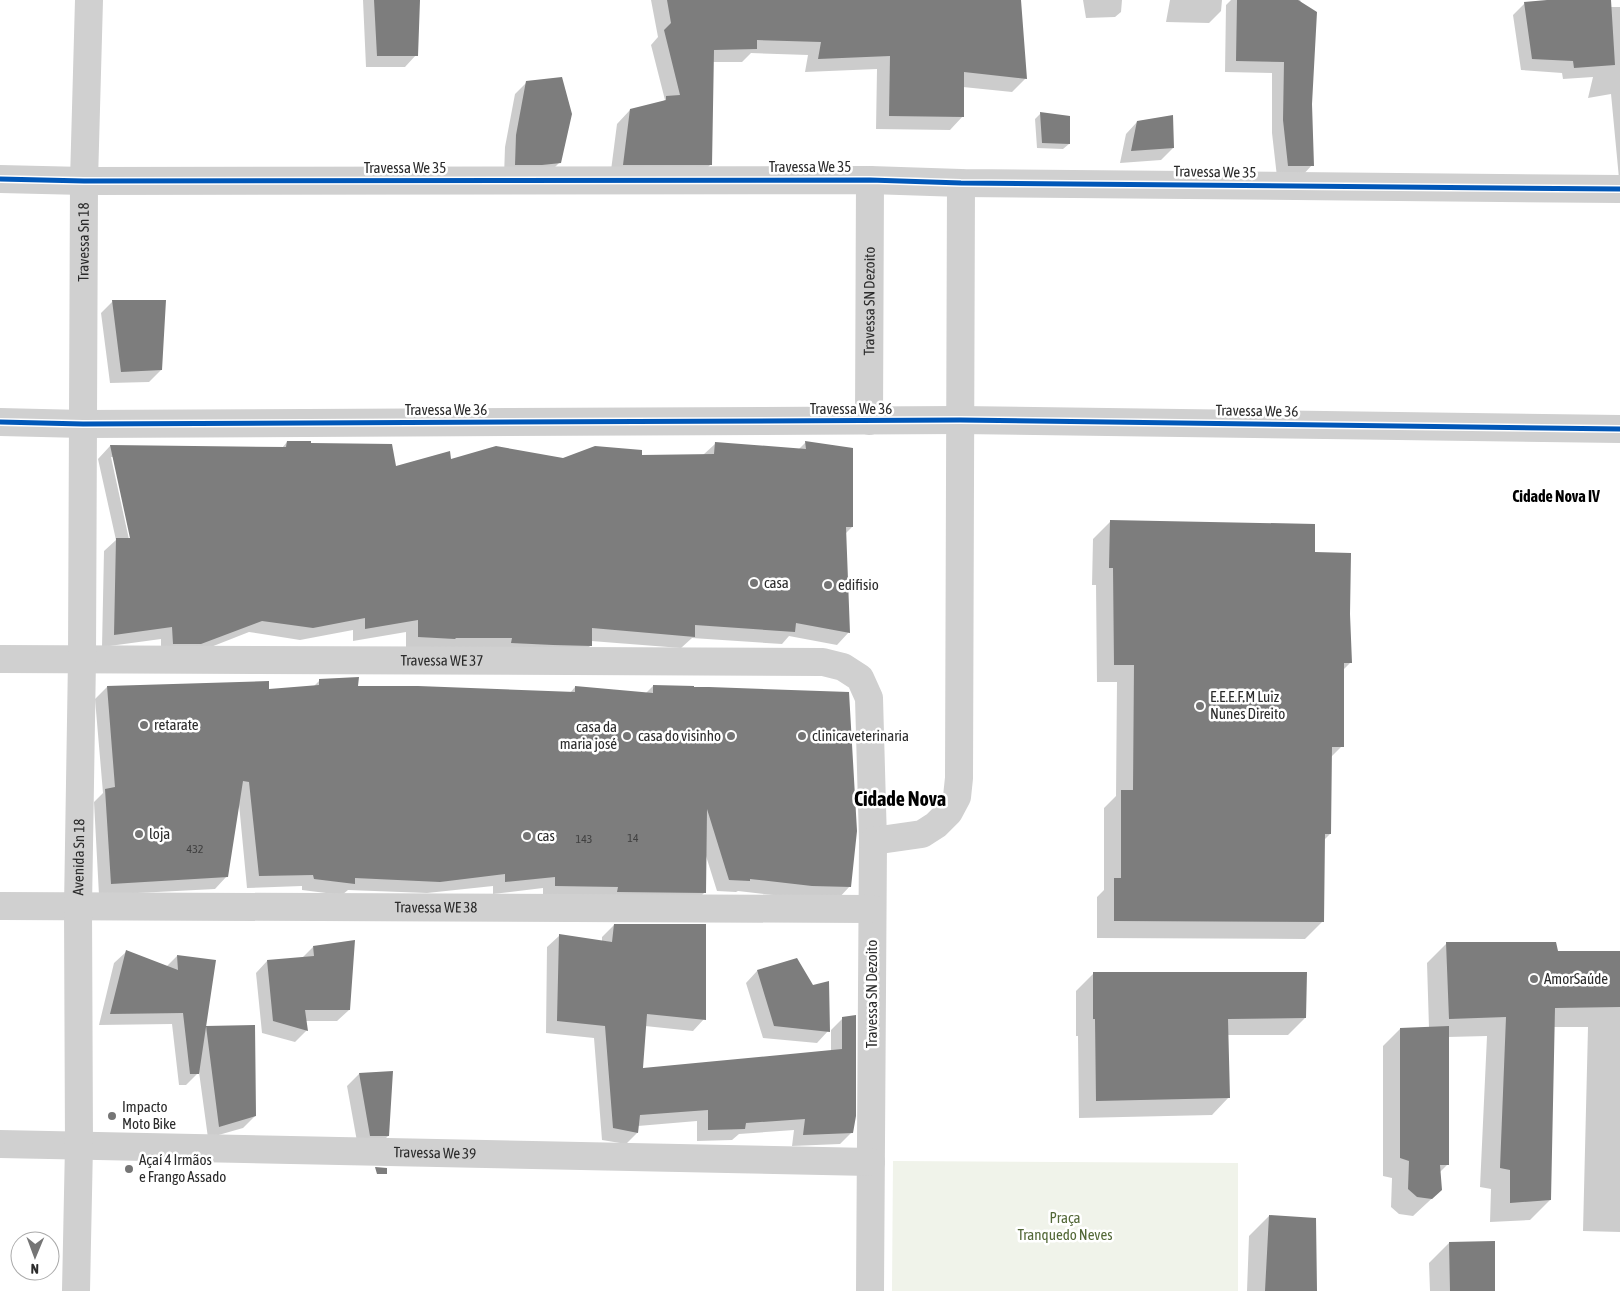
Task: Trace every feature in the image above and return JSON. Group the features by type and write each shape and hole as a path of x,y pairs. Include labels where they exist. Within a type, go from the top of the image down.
{"street":[{"name":"Travessa Sn 18","path":"83,424 84,181 89,0"},
{"name":"Travessa We 35","path":"0,179 84,181 870,180 1620,189"},
{"name":"Travessa SN Dezoito","path":"869,421 870,180"},
{"path":"873,842 922,834 936,825 949,812 957,798 959,768 961,182"},
{"name":"Travessa We 36","path":"83,424 960,420 1620,429"},
{"path":"0,422 83,424"},
{"name":"Avenida Sn 18","path":"76,1291 79,1145 78,907 83,424"},
{"name":"Travessa WE 37","path":"0,659 822,662 843,667 860,678 869,698"},
{"name":"Travessa SN Dezoito","path":"869,698 873,842 870,1291"},
{"name":"Travessa WE 38","path":"0,906 872,908"},
{"name":"Travessa We 39","path":"0,1144 871,1162"}],"green space":[{"name":"Praça Tranquedo Neves","path":"893,1161 1238,1163 1238,1291 892,1291"}],"building":[{"path":"374,0 420,0 418,56 377,56"},
{"path":"667,0 1021,0 1027,79 964,72 964,117 889,116 890,56 818,59 821,42 757,40 757,49 714,50 712,165 623,165 630,109 666,100 666,96 680,95 664,30 671,23"},
{"path":"1237,0 1298,0 1317,12 1312,104 1314,166 1288,166 1283,120 1284,62 1236,61"},
{"path":"1611,0 1615,65 1574,68 1573,61 1532,59 1524,2"},
{"path":"562,77 572,114 561,163 515,165 516,135 526,81"},
{"path":"1040,112 1070,116 1070,144 1042,143"},
{"path":"1173,115 1174,148 1131,151 1137,121"},
{"path":"112,300 166,300 162,370 121,372"},
{"path":"287,441 392,444 396,466 450,451 451,459 496,446 563,458 595,446 642,450 642,455 714,454 715,442 806,449 805,441 853,448 853,527 846,527 850,633 796,623 795,632 695,625 695,637 592,628 592,646 553,645 511,643 512,638 455,639 418,637 418,620 365,629 365,618 313,628 262,621 201,644 173,644 172,627 114,635 116,538 130,538 110,445 286,447"},
{"path":"1110,520 1315,524 1315,552 1351,553 1350,614 1352,663 1344,663 1344,747 1332,747 1331,834 1325,834 1324,922 1114,921 1114,878 1121,878 1121,790 1133,790 1134,665 1114,665 1113,568 1109,568"},
{"path":"359,677 358,686 418,686 575,692 575,686 653,693 653,685 849,692 857,831 851,887 812,886 750,879 750,881 729,880 707,809 706,893 617,892 618,887 555,886 555,877 505,882 505,874 440,882 355,878 355,884 314,879 313,875 259,876 249,782 243,781 228,877 111,884 105,789 115,787 107,686 269,681 269,689 319,685 319,679"},
{"path":"614,924 706,924 706,1020 647,1014 643,1068 842,1049 842,1017 856,1015 856,1116 853,1133 803,1135 805,1119 746,1123 745,1129 708,1130 708,1110 640,1115 638,1133 613,1128 605,1026 557,1021 559,934 612,942"},
{"path":"355,940 350,1010 305,1010 308,1031 273,1021 267,960 314,956 313,946"},
{"path":"1446,942 1556,942 1558,951 1620,951 1620,1007 1555,1008 1551,1200 1510,1203 1510,1170 1500,1168 1506,1017 1449,1019"},
{"path":"126,950 178,970 177,955 216,960 199,1074 190,1074 183,1013 110,1014"},
{"path":"797,958 813,985 829,981 830,1032 774,1026 757,970"},
{"path":"1093,972 1307,972 1306,1018 1228,1019 1230,1098 1096,1101"},
{"path":"255,1025 256,1116 219,1127 206,1026"},
{"path":"1449,1026 1449,1165 1440,1165 1442,1190 1432,1199 1417,1197 1408,1189 1409,1161 1400,1158 1400,1028"},
{"path":"393,1071 389,1136 370,1136 359,1073"},
{"path":"375,1167 387,1168 387,1174 377,1174"},
{"path":"1269,1215 1316,1218 1317,1291 1265,1291"},
{"path":"1495,1241 1495,1291 1450,1291 1449,1242"}],"cycle path":[{"path":"0,179 84,181 870,180 961,183 1620,189"},
{"path":"0,422 83,424 960,420 1620,429"}],"place":[{"name":"casa","path":"754,583"},
{"name":"edifisio","path":"828,585"},
{"name":"E.E.E.F.M Luiz Nunes Direito","path":"1200,706"},
{"name":"retarate","path":"144,725"},
{"name":"casa da maria josé","path":"627,736"},
{"name":"casa do visinho","path":"731,736"},
{"name":"clinicaveterinaria","path":"802,736"},
{"name":"loja","path":"139,834"},
{"name":"cas","path":"527,836"},
{"name":"AmorSaúde","path":"1534,979"},
{"name":"Impacto Moto Bike","path":"112,1116"},
{"name":"Açaí 4 Irmãos e Frango Assado","path":"129,1169"}],"district":[{"name":"Cidade Nova IV","path":"1556,496"},
{"name":"Cidade Nova","path":"900,799"}]}
